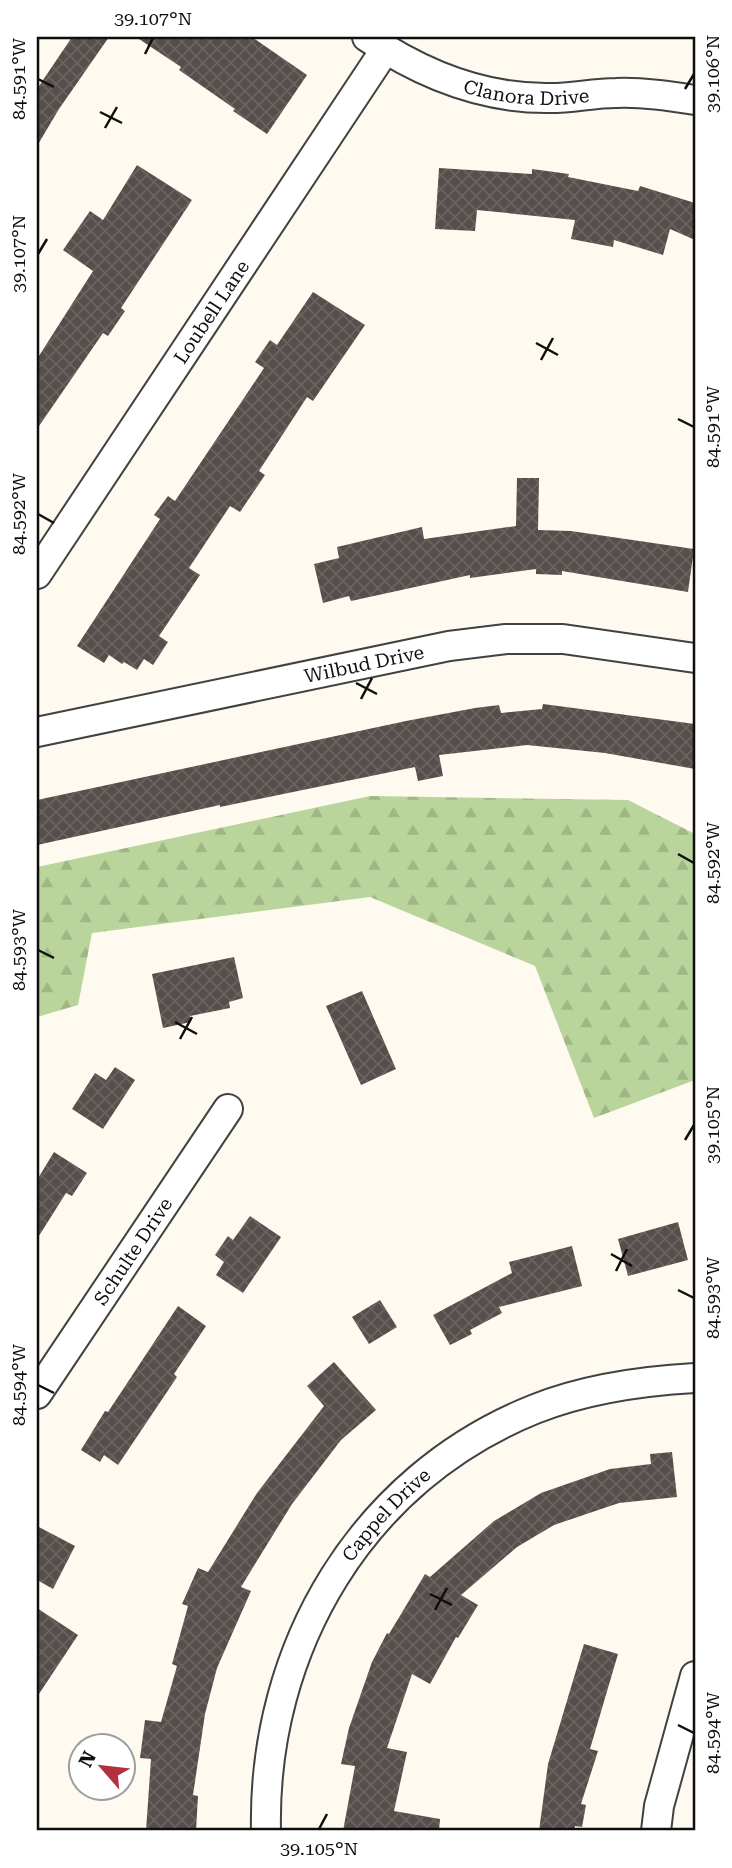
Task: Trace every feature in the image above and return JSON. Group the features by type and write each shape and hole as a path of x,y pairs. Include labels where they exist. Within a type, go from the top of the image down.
{"street":[{"name":"Clanora Drive","path":"376,43 452,82 492,93 546,98 614,93 656,94 695,100"},
{"name":"Loubell Lane","path":"37,574 376,43"},
{"name":"Wilbud Drive","path":"37,732 449,646 506,639 563,639 695,658"},
{"name":"Schulte Drive","path":"37,1394 228,1108"},
{"name":"Cappel Drive","path":"266,1831 269,1758 276,1715 288,1674 314,1611 336,1572 369,1527 407,1487 451,1453 499,1425 537,1408 590,1392 660,1380 695,1378"},
{"path":"656,1831 659,1806 695,1676"}],"green space":[{"path":"370,796 628,800 695,834 695,1080 594,1118 535,966 370,897 92,933 78,1005 37,1017 37,867"}],"building":[{"path":"72,37 109,37 37,146 37,89"},
{"path":"136,37 252,37 307,75 267,134 179,70 181,67"},
{"path":"137,165 192,200 121,308 125,311 108,336 103,333 37,429 37,359 93,271 63,250 90,211 103,220"},
{"path":"439,168 532,174 532,169 569,174 568,177 638,191 640,186 695,203 695,240 670,229 663,255 614,240 613,247 571,239 575,220 477,210 475,231 435,229"},
{"path":"313,292 365,325 313,401 307,397 259,471 265,475 240,512 230,506 189,568 200,575 159,636 168,642 153,665 144,659 137,670 109,655 104,663 77,646 160,519 154,515 168,496 175,501 264,368 255,362 270,340 277,345"},
{"path":"517,478 539,478 538,530 571,531 694,549 688,592 562,571 562,575 536,574 536,569 470,578 470,575 351,601 349,596 323,603 314,564 339,558 337,547 422,527 424,539 516,526"},
{"path":"543,704 695,724 695,769 605,753 527,745 439,755 443,776 418,781 415,767 220,805 37,845 37,800 406,721 499,705 501,713 542,709"},
{"path":"234,957 243,998 229,1002 230,1008 190,1016 191,1022 163,1028 152,974"},
{"path":"362,991 396,1069 361,1085 326,1006"},
{"path":"115,1067 135,1080 103,1129 72,1109 95,1073 106,1080"},
{"path":"54,1152 87,1173 72,1196 66,1193 37,1239 37,1180"},
{"path":"250,1216 281,1237 243,1293 216,1275 224,1262 215,1255 228,1236 233,1240"},
{"path":"678,1222 688,1260 628,1276 618,1239"},
{"path":"572,1246 582,1286 499,1307 502,1313 470,1330 472,1334 450,1345 433,1315 512,1273 509,1262"},
{"path":"380,1300 397,1327 369,1344 352,1317"},
{"path":"178,1306 206,1326 174,1374 177,1377 118,1465 104,1455 100,1462 81,1450"},
{"path":"334,1362 376,1410 341,1440 292,1504 241,1587 251,1591 217,1668 205,1714 193,1795 198,1796 196,1831 146,1831 151,1759 140,1758 145,1720 161,1722 177,1666 172,1664 188,1606 182,1604 198,1568 208,1572 257,1493 324,1406 307,1386"},
{"path":"672,1452 677,1497 619,1503 554,1525 517,1547 461,1595 478,1605 458,1638 456,1637 430,1684 412,1674 387,1748 407,1752 394,1811 440,1819 439,1831 343,1831 355,1766 341,1764 349,1728 372,1662 387,1633 389,1634 425,1574 430,1577 494,1521 541,1493 610,1469 651,1464 650,1454"},
{"path":"37,1526 75,1546 53,1589 37,1580"},
{"path":"37,1608 78,1635 37,1697"},
{"path":"584,1644 618,1654 590,1749 598,1751 581,1804 586,1805 582,1827 575,1826 574,1831 539,1831 548,1764"}]}
